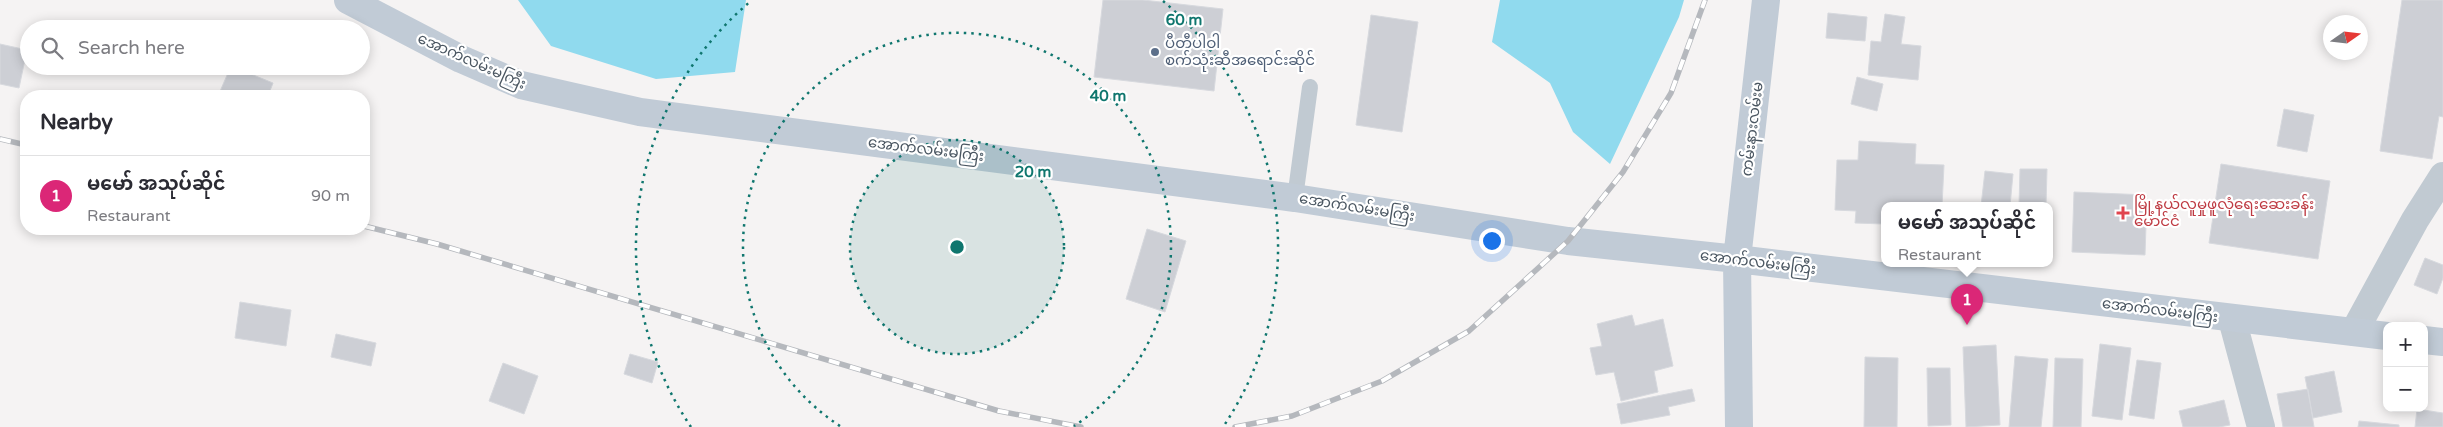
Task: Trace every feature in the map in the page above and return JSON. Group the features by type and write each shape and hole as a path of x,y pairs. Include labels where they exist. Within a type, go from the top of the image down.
{"main road":[{"name":"အောက်လမ်းမကြီး","path":"348,0 461,59 521,85 640,112 1295,198 1568,241 1737,259 2383,336"},
{"name":"ကမ်းနားလမ်းမ","path":"1739,427 1737,259 1766,0"},
{"path":"2428,340 2443,342"}],"street":[{"path":"2354,332 2415,220 2443,176"},
{"path":"2232,319 2261,427"}],"lane":[{"path":"1295,198 1310,87"}],"water":[{"path":"518,0 746,0 735,72 656,79 551,46"},
{"path":"1500,0 1684,0 1679,17 1610,164 1573,132 1550,83 1492,42"}],"building":[{"path":"1103,0 1143,0 1223,9 1214,91 1094,77"},
{"path":"2402,0 2443,0 2443,117 2439,116 2432,159 2380,151"},
{"path":"1828,13 1867,17 1865,41 1826,38"},
{"path":"1885,14 1905,17 1901,44 1921,46 1918,80 1868,75 1871,41 1881,42"},
{"path":"1371,15 1418,22 1402,132 1356,125"},
{"path":"0,44 20,48 20,75 22,75 19,88 0,84"},
{"path":"227,75 253,75 273,83 270,90 221,90"},
{"path":"1857,77 1883,84 1877,111 1851,104"},
{"path":"2284,109 2314,115 2307,152 2277,146"},
{"path":"1859,141 1916,144 1915,164 1944,165 1942,202 1881,202 1881,224 1855,223 1856,211 1835,210 1837,160 1858,160"},
{"path":"2221,164 2330,181 2318,259 2209,243"},
{"path":"2020,169 2047,169 2046,202 2019,202"},
{"path":"1985,171 2013,174 2010,202 1981,202"},
{"path":"2074,192 2147,195 2145,255 2072,252"},
{"path":"1147,229 1186,241 1165,312 1126,299"},
{"path":"2425,258 2443,265 2443,278 2437,294 2414,285"},
{"path":"240,302 291,310 286,346 235,338"},
{"path":"1632,315 1635,326 1663,319 1673,366 1654,371 1658,392 1621,401 1614,372 1596,375 1590,348 1602,346 1597,324"},
{"path":"336,334 376,343 371,366 331,357"},
{"path":"2100,344 2131,348 2122,420 2092,416"},
{"path":"1996,345 2000,425 1966,427 1963,347"},
{"path":"630,354 658,362 652,383 624,374"},
{"path":"2015,356 2048,359 2041,427 2009,427"},
{"path":"1865,357 1898,358 1897,427 1864,427"},
{"path":"2055,358 2083,359 2081,427 2053,427"},
{"path":"2137,360 2161,363 2154,419 2129,415"},
{"path":"503,363 538,376 524,414 489,401"},
{"path":"1927,368 1950,368 1951,425 1928,426"},
{"path":"2334,371 2342,412 2313,418 2305,377"},
{"path":"1692,389 1695,401 1668,407 1670,415 1621,424 1617,404"},
{"path":"2308,389 2314,427 2283,427 2277,394"},
{"path":"2224,400 2230,425 2219,427 2183,427 2179,411"},
{"path":"2428,411 2443,413 2443,427 2415,427 2417,412"},
{"path":"2359,421 2399,425 2399,427 2358,427"}],"railway":[{"path":"1235,427 1292,416 1382,381 1469,331 1568,241 1623,172 1671,93 1705,0"},
{"path":"0,139 20,144"},
{"path":"370,227 437,244 999,411 1081,427"}],"place":[{"name":"ပီတီပါဝါ စက်သုံးဆီအရောင်းဆိုင်","path":"1155,52"},
{"name":"မြို့နယ်လူမှုဖူလုံရေးဆေးခန်း မောင်ငံ","path":"2123,213"},
{"name":"မမော် အသုပ်ဆိုင်","path":"1967,325"}]}
